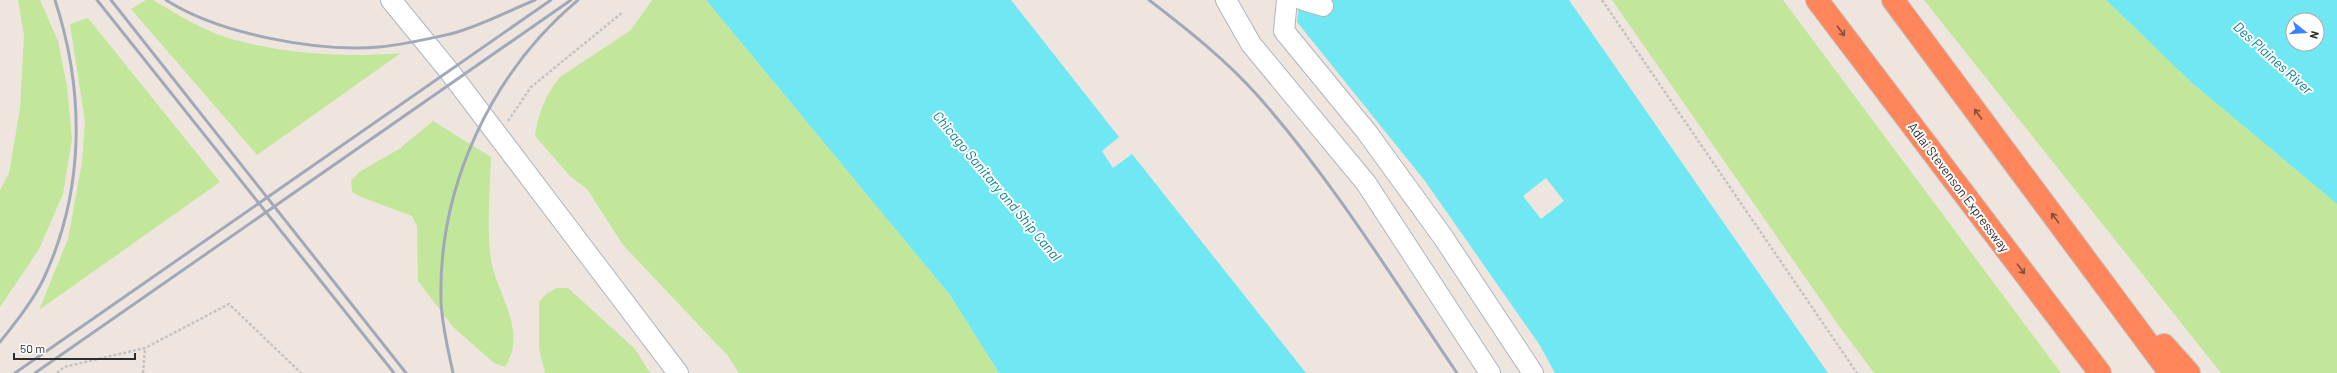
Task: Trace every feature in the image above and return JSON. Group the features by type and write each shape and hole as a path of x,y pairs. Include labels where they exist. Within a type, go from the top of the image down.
{"highway":[{"name":"Adlai Stevenson Expressway","path":"1817,0 2100,373"},
{"path":"1893,0 2170,373"},
{"path":"2070,239 2189,373"}],"lane":[{"path":"391,0 449,71 678,373"},
{"path":"1226,0 1251,44 1366,183 1490,373"},
{"path":"1287,0 1284,31 1375,143 1443,237 1534,373"},
{"path":"1303,0 1323,6"}],"path":[{"path":"1602,0 1857,373"},
{"path":"497,136 531,87 623,12"},
{"path":"57,373 64,367 145,348 229,304 301,373"},
{"path":"143,373 145,348"}],"green space":[{"path":"18,0 40,0 58,41 67,86 72,139 63,194 39,249 0,307 0,190 9,173 20,109 24,35"},
{"path":"146,0 153,0 192,23 224,37 255,45 317,54 359,55 401,53 257,155 131,9"},
{"path":"652,0 706,0 950,295 999,373 739,373 728,356 623,245 587,189 570,176 535,136 543,105 550,91 560,77 631,30"},
{"path":"1612,0 1783,0 2061,373 1874,373 1839,326"},
{"path":"1924,0 2106,0 2192,83 2337,204 2337,373 2221,373"},
{"path":"88,18 220,182 39,310 68,239 82,162 85,122 70,24"},
{"path":"433,121 491,157 489,216 490,252 492,266 508,309 512,324 513,338 512,353 505,367 494,363 453,327 418,281 417,226 412,216 361,197 352,192 351,181 359,172 399,149"},
{"path":"557,288 568,288 635,349 650,373 545,373 539,348 539,302 546,294"}],"water":[{"name":"Chicago Sanitary and Ship Canal","path":"706,0 1011,0 1119,137 1102,151 1113,168 1132,154 1306,373 999,373 950,295"},
{"path":"1300,0 1569,0 1828,373 1555,373 1539,344 1425,181 1297,22","holes":["1546,178 1564,201 1541,219 1523,196"]},
{"name":"Des Plaines River","path":"2106,0 2337,0 2337,204 2192,83"}],"railway":[{"path":"0,342 29,304 43,280 57,246 67,212 73,177 76,141 72,70 65,35 55,0"},
{"path":"97,0 394,373"},
{"path":"111,0 406,373"},
{"path":"166,0 188,12 240,31 298,43 327,47 354,48 397,45 450,34 482,23 535,0"},
{"path":"15,373 551,0"},
{"path":"35,373 571,0"},
{"path":"453,373 441,301 442,258 449,216 460,175 476,135 496,97 519,62 547,29 578,0"},
{"path":"1149,0 1192,34 1233,70 1258,96 1285,128 1312,162 1362,231 1457,373"}]}
